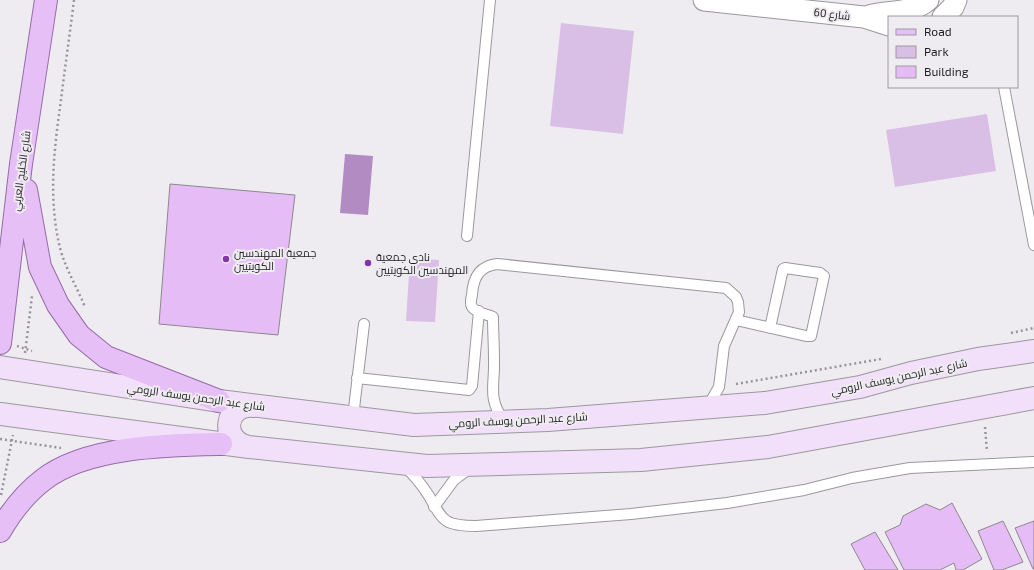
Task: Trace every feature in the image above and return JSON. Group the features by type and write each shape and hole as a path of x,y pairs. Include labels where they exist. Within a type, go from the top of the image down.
{"main road":[{"name":"شارع الخليج العربي","path":"0,343 21,164 46,0"},
{"path":"21,164 40,267 58,305 79,335 106,357 219,401"},
{"name":"شارع عبد الرحمن يوسف الرومي","path":"0,367 219,401 414,425 555,420 765,403 860,387 911,373 978,359 1034,351"},
{"path":"0,414 221,444 427,466 641,460 768,447 1034,398"},
{"path":"249,447 237,443 233,439 230,433 229,421 232,415 242,406 255,406"},
{"path":"0,531 20,503 43,480 81,461 116,452 221,444"}],"street":[{"name":"شارع 60","path":"704,0 755,2 864,17"},
{"path":"864,17 906,11 917,8 928,0"},
{"path":"944,16 953,7 956,0"},
{"path":"864,17 888,25"}],"lane":[{"path":"467,236 490,0"},
{"path":"1004,88 1034,245"},
{"path":"504,422 498,412 492,392 494,362 493,316 473,308 471,303 474,280 481,270 497,264 726,288 738,302 739,312 724,346 720,387 706,408"},
{"path":"736,320 770,328 810,336 824,281 823,274 783,269 770,328"},
{"path":"357,378 469,390 472,386 479,311"},
{"path":"353,417 364,324"},
{"path":"401,463 420,484 437,513 447,521 459,525 476,526 631,514 728,503 804,490 859,477 910,468 1034,462"},
{"path":"434,507 444,491 454,480 477,464"}],"path":[{"path":"68,321 83,312 85,308 73,285 60,248 55,216 53,163 74,0"},
{"path":"1003,334 1034,328"},
{"path":"25,349 39,353"},
{"path":"720,387 889,358"},
{"path":"984,406 987,464"},
{"path":"0,439 12,441 0,499"}],"green space":[{"path":"561,23 634,31 623,134 550,126"},
{"path":"987,114 996,171 895,187 886,130"},
{"path":"410,258 439,260 435,322 406,321"}],"shaded area":[{"path":"345,154 373,156 368,215 340,213"}],"building":[{"name":"جمعية المهندسين الكويتيين","path":"170,184 295,195 278,335 159,324"},
{"path":"952,503 982,559 963,570 956,570 954,563 940,570 904,570 885,532 900,525 903,516 926,504 940,510"},
{"path":"1003,521 1023,562 1002,570 994,570 978,531"},
{"path":"1034,521 1034,569 1033,569 1015,528"},
{"path":"875,532 898,570 865,570 851,544"}],"place":[{"name":"جمعية المهندسين الكويتيين","path":"226,259"},
{"name":"نادي جمعية المهندسين الكويتيين","path":"368,263"}]}
